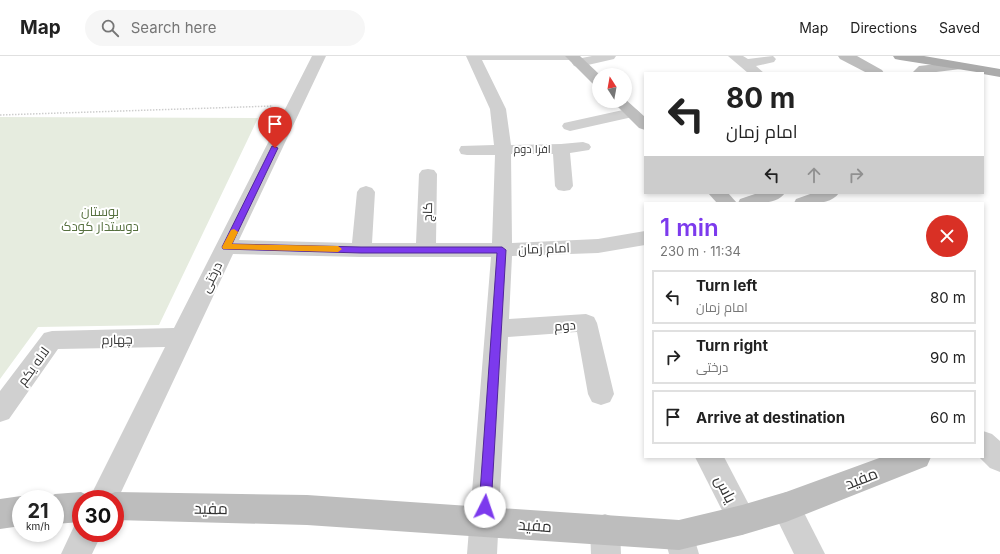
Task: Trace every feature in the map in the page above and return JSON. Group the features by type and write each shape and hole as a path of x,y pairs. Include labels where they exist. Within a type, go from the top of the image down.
{"main road":[{"path":"900,56 1000,73"},
{"path":"969,56 1000,61"}],"street":[{"name":"درختی","path":"108,490 320,56"},
{"path":"482,554 502,250 503,150 498,109 473,56 577,61 592,75"},
{"path":"550,68 577,61 609,56"},
{"path":"845,56 875,72"},
{"path":"740,60 769,59"},
{"path":"740,60 756,72"},
{"path":"920,72 924,69 956,66"},
{"path":"570,126 628,108"},
{"path":"632,108 644,124"},
{"name":"افرا دوم","path":"467,150 561,149 583,147"},
{"path":"561,149 564,186"},
{"name":"کاج","path":"426,250 428,174"},
{"path":"361,250 366,192"},
{"path":"718,194 727,202"},
{"path":"750,202 773,194"},
{"path":"807,202 827,194"},
{"name":"امام زمان","path":"226,247 361,250 502,250 598,246 644,238"},
{"name":"دوم","path":"496,329 586,323 601,394"},
{"name":"چهارم","path":"52,340 182,337"},
{"name":"لاله یکم","path":"0,411 52,340"},
{"path":"984,444 1000,459"},
{"name":"یاس","path":"710,458 742,520"},
{"name":"مفید","path":"124,506 308,510 484,522 605,542 682,544 742,520 786,507 914,458"},
{"path":"786,507 810,554"},
{"path":"0,514 12,512"},
{"path":"76,554 82,542"}],"path":[{"path":"0,115 295,106"}],"green space":[{"name":"بوستان دوستدار کودک","path":"0,117 258,118 159,325 38,327 0,379"}],"slow traffic":[{"path":"234,232 226,247 338,249"}],"route":[{"path":"275,148 226,247 361,250 502,250 485,507"}]}
